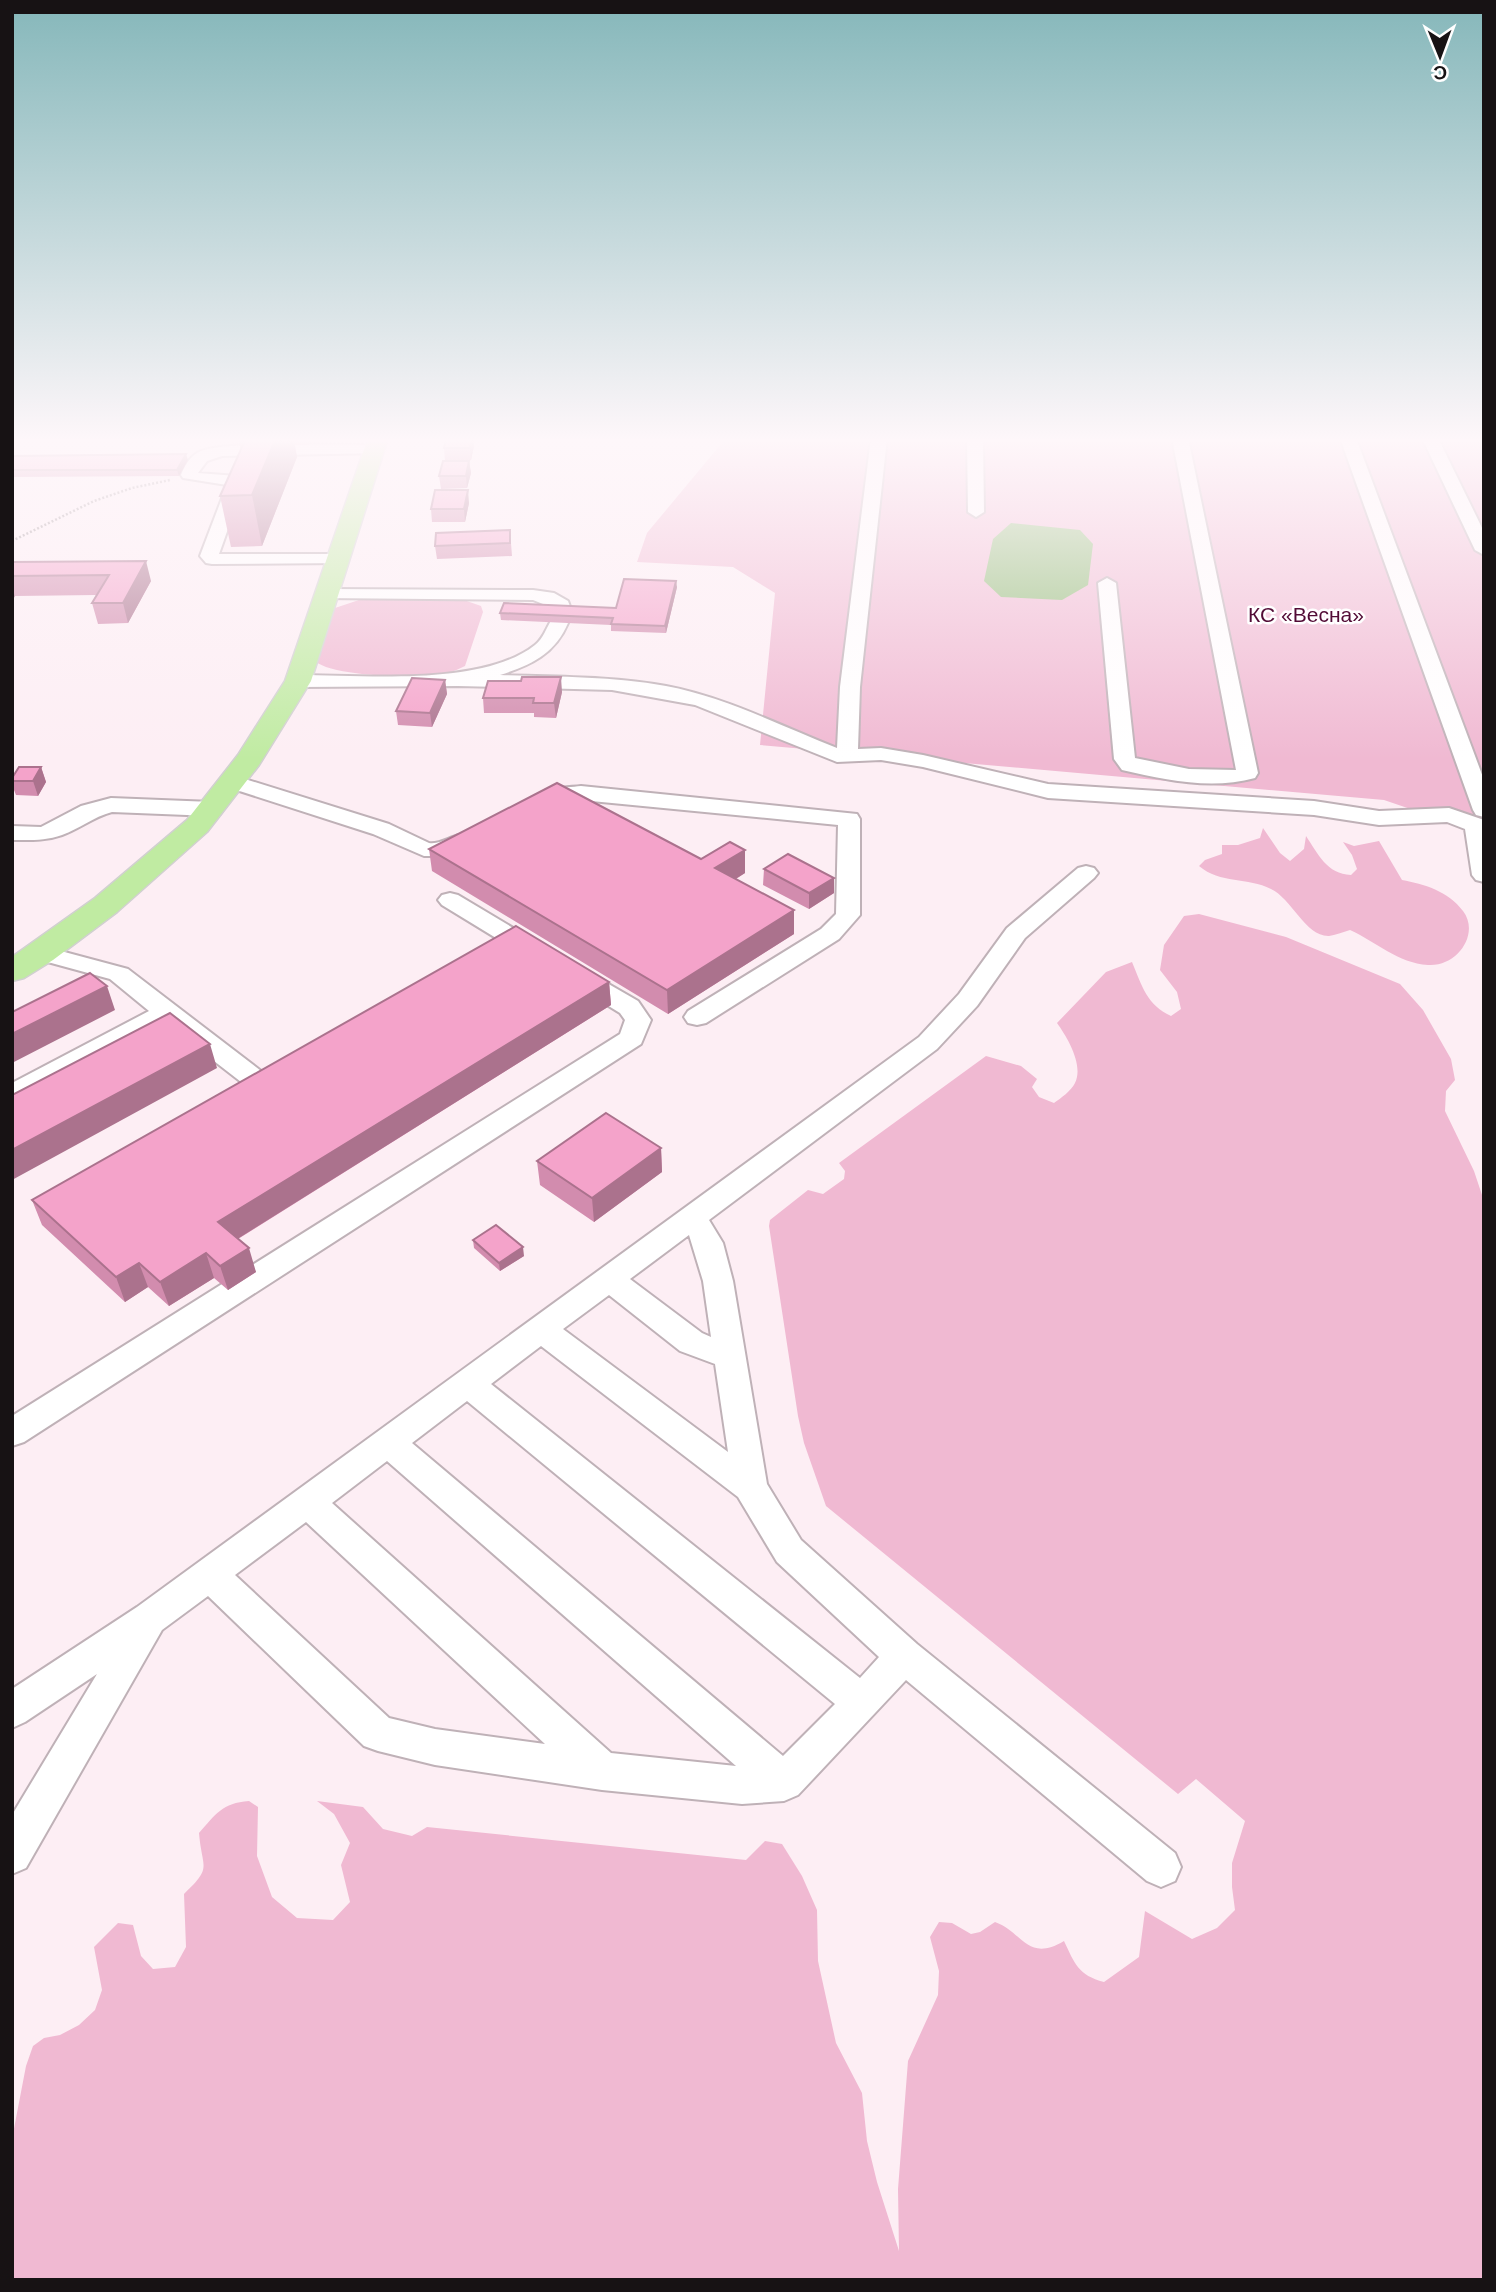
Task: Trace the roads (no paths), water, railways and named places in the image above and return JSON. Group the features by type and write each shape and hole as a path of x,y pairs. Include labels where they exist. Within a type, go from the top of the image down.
{"main road":[{"path":"12,971 42,953 106,905 205,818 232,782 298,681 344,545"}],"lane":[{"path":"213,545 209,556 212,559 339,559"},
{"path":"847,757 850,687 866,545"},
{"path":"1107,583 1125,760 1130,765 1196,775 1238,777 1247,773 1201,545"},
{"path":"1388,545 1484,810"},
{"path":"328,594 533,595 557,600 562,605 561,617 549,643 533,654 495,671 458,680"},
{"path":"298,681 458,680 612,684 667,692 702,701 825,753 847,757 881,754 923,761 1048,791 1314,808 1379,818 1458,816 1476,825 1484,875"},
{"path":"232,782 381,829 431,851 448,847 482,831"},
{"path":"527,809 557,795 581,793 849,819 848,915 845,921 830,934 697,1017"},
{"path":"12,834 56,831 89,811 111,805 205,818"},
{"path":"12,1710 150,1618 928,1043 968,1000 1016,933 1086,873"},
{"path":"12,1433 632,1038 638,1020 629,1007 501,942 450,900"},
{"path":"42,953 119,974 264,1086 300,1066"},
{"path":"12,1095 167,1012"},
{"path":"693,1217 708,1243 731,1357 750,1487"},
{"path":"608,1278 691,1342 731,1357"},
{"path":"540,1329 750,1487 789,1551 904,1656 1161,1867"},
{"path":"467,1383 862,1703"},
{"path":"388,1442 784,1782"},
{"path":"307,1501 602,1771"},
{"path":"208,1573 378,1733 435,1748 602,1771 742,1785 784,1782 904,1656"},
{"path":"12,1854 150,1618"}],"park label":[{"name":"КС «Весна»","path":"1306,615"}]}
